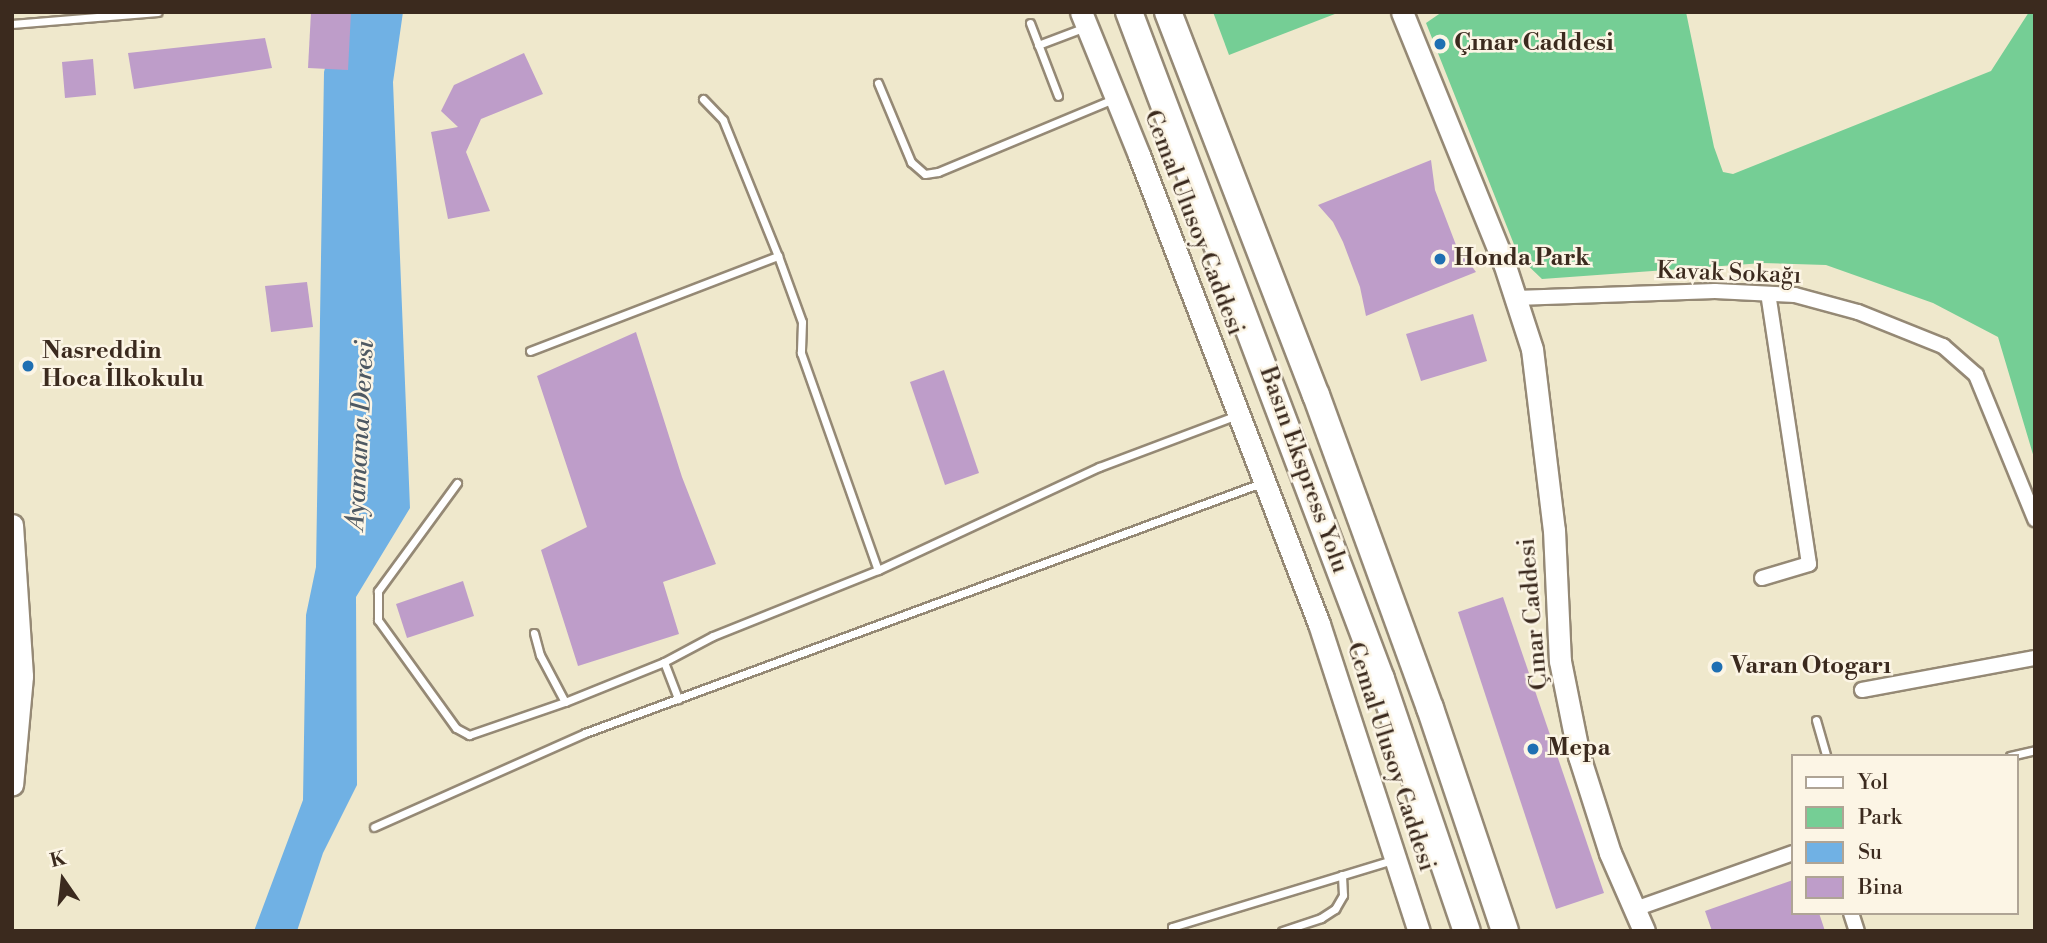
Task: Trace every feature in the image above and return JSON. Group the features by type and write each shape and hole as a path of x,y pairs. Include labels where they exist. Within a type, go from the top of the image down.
{"highway":[{"name":"Basın Ekspress Yolu","path":"1129,12 1376,666 1466,931"},
{"name":"Basın Ekspress Yolu","path":"1168,12 1317,395 1425,695 1505,931"}],"main road":[{"name":"Çınar Caddesi","path":"1402,12 1516,298 1532,349 1554,530 1563,675 1579,756 1610,853 1644,931"},
{"name":"Cemal Ulusoy Caddesi","path":"1084,19 1319,624 1419,931"},
{"path":"12,525 23,676 12,785"}],"street":[{"name":"Kavak Sokağı","path":"1516,298 1715,291 1795,295 1858,312 1943,346 1976,375 2035,519"},
{"path":"1762,578 1809,564 1768,294"},
{"path":"1862,690 2035,658"},
{"path":"1635,909 1792,853"}],"lane":[{"path":"12,24 158,12"},
{"path":"1038,45 1084,19"},
{"path":"1030,23 1058,96"},
{"path":"878,83 911,162 925,174 938,172 1116,98"},
{"path":"703,99 723,120 778,256 802,322 801,353 878,570"},
{"path":"530,351 778,256"},
{"path":"457,483 378,591 378,620 456,728 469,735 565,702 664,662 713,636 878,570 1099,467 1239,414"},
{"path":"374,827 585,733 1264,482"},
{"path":"534,633 540,655 565,702"},
{"path":"664,662 678,699"},
{"path":"1816,720 1825,754"},
{"path":"1173,931 1172,927 1396,859"},
{"path":"1282,931 1321,918 1335,909 1343,895 1342,875"}],"green space":[{"path":"1213,12 1340,12 1229,55"},
{"path":"1442,12 1686,12 1714,147 1723,172 1733,174 1991,71 2029,12 2035,12 2035,461 1998,337 1933,303 1826,265 1763,263 1542,279 1519,257 1426,23"}],"water":[{"name":"Ayamama Deresi","path":"339,12 403,12 393,82 410,508 356,597 357,785 323,853 297,931 254,931 303,800 306,615 316,567 324,72"}],"building":[{"path":"311,12 351,12 348,70 308,68"},
{"path":"265,38 272,68 134,89 128,53"},
{"path":"524,53 543,94 481,119 466,152 490,211 448,219 431,132 458,127 441,111 454,85"},
{"path":"93,59 96,95 65,98 62,62"},
{"path":"1431,160 1435,190 1456,245 1476,272 1366,316 1360,287 1343,242 1333,222 1318,205"},
{"path":"307,282 313,327 271,332 265,286"},
{"path":"1473,314 1487,361 1421,381 1406,334"},
{"path":"636,332 682,477 716,564 663,582 679,634 578,666 541,550 587,527 537,376"},
{"path":"944,370 979,473 945,485 910,382"},
{"path":"463,581 474,616 407,638 396,604"},
{"path":"1503,597 1604,893 1556,909 1458,612"},
{"path":"1792,880 1792,915 1820,915 1825,931 1712,931 1705,911"}],"place":[{"name":"Çınar Caddesi","path":"1440,44"},
{"name":"Honda Park","path":"1440,259"},
{"name":"Nasreddin Hoca İlkokulu","path":"28,366"},
{"name":"Varan Otogarı","path":"1717,667"},
{"name":"Mepa","path":"1533,749"}]}
